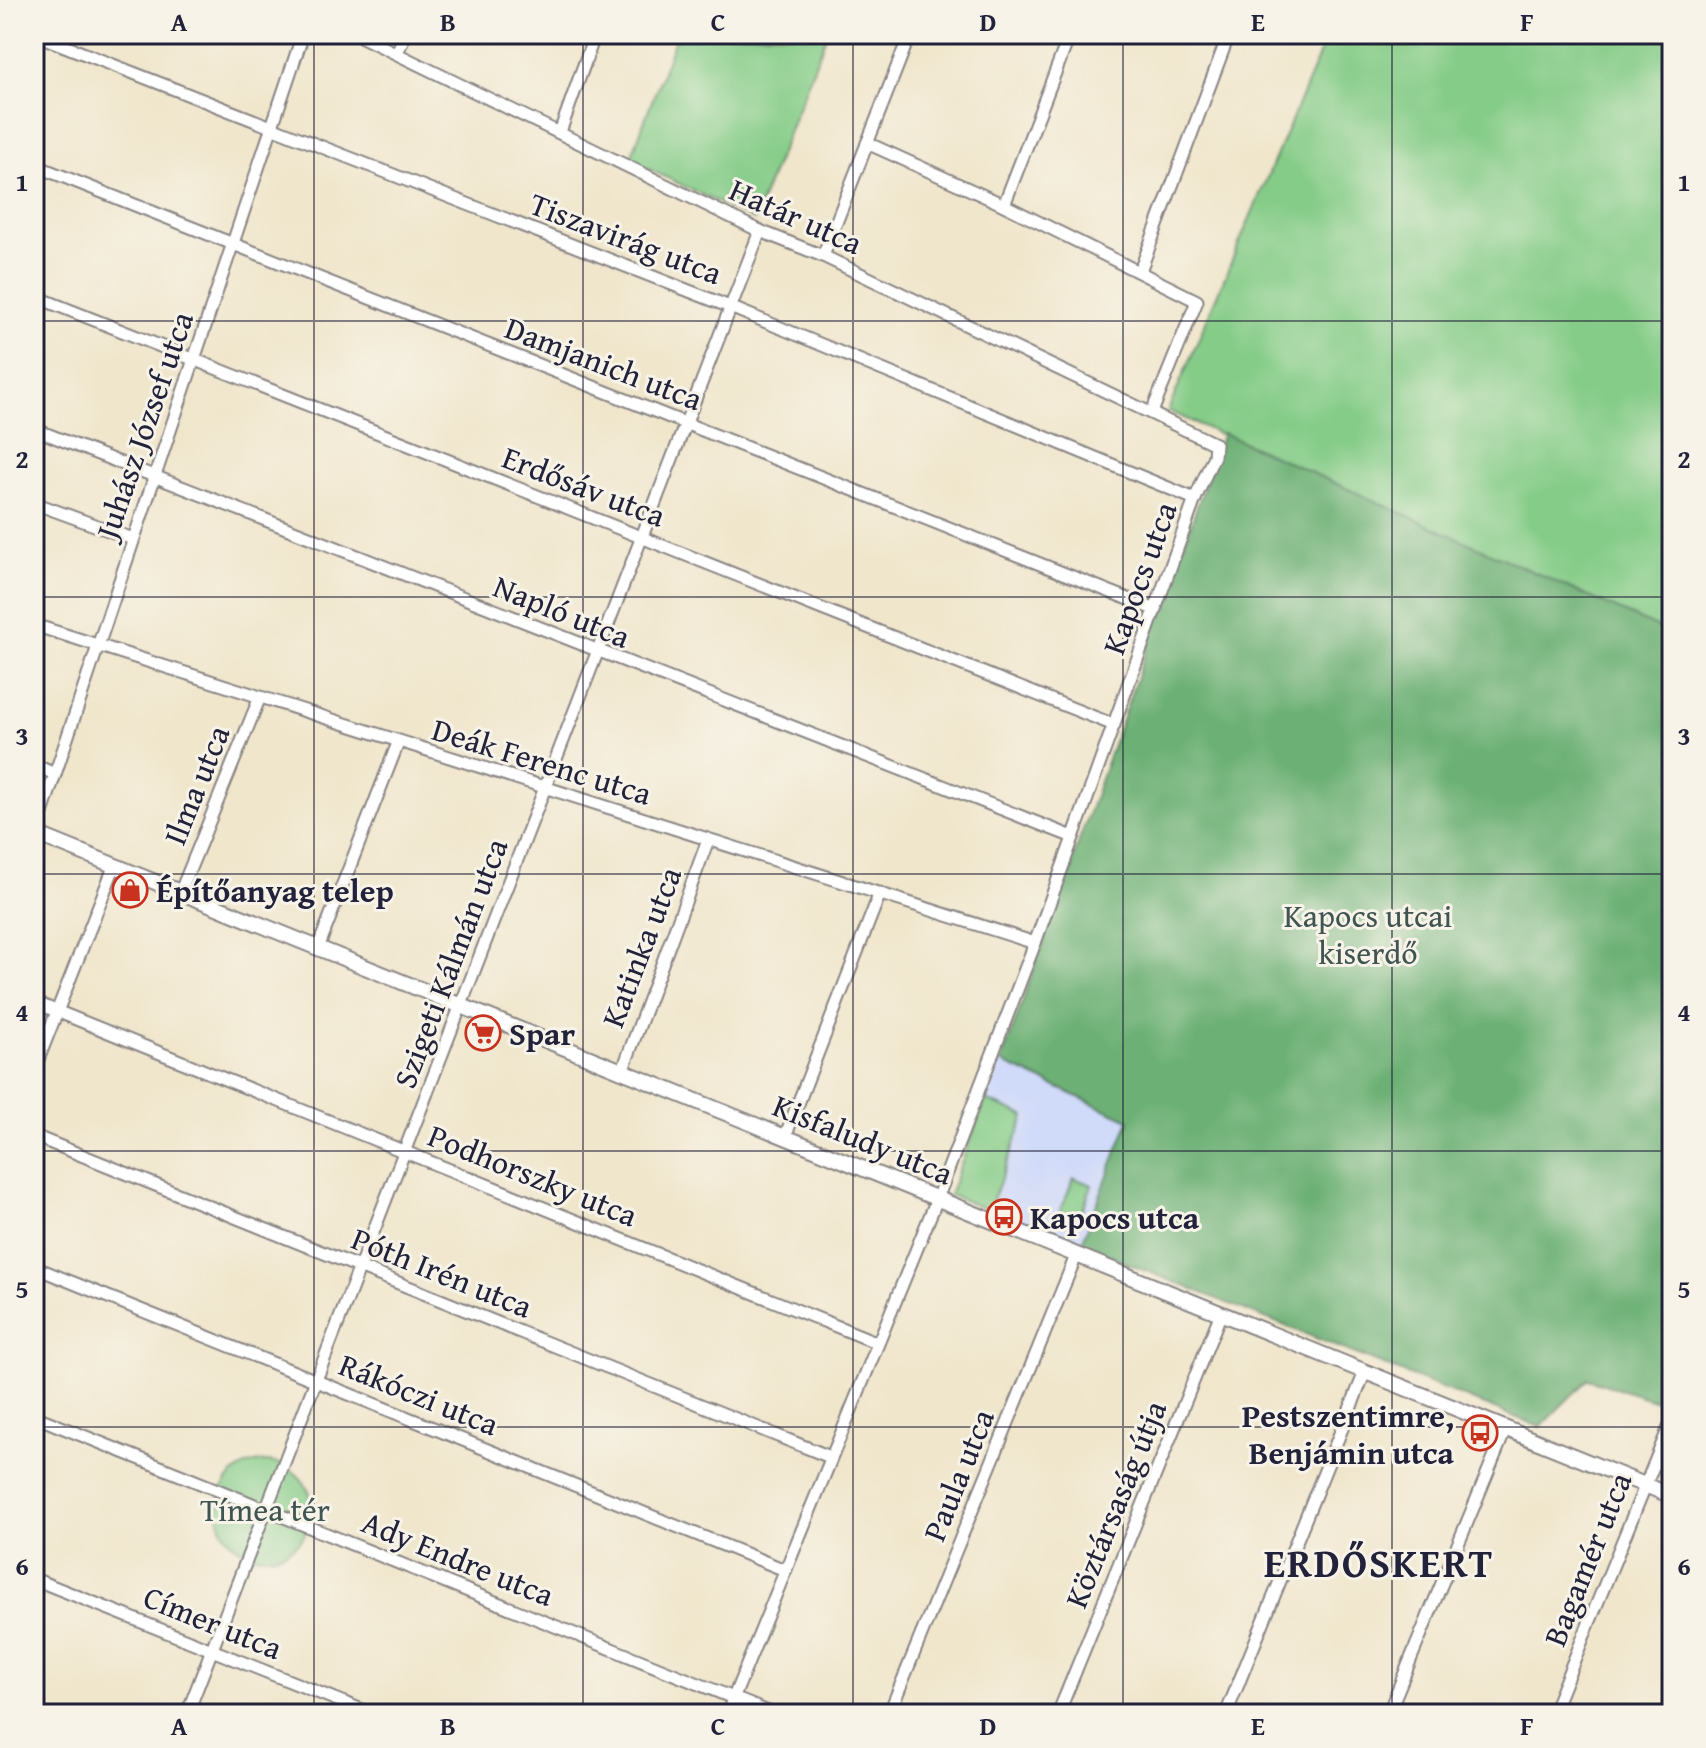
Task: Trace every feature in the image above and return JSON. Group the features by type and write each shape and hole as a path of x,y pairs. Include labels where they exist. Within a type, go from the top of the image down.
{"street":[{"name":"Tiszavirág utca","path":"34,34 730,307 1195,499"},
{"name":"Juhász József utca","path":"35,833 303,34"},
{"name":"Határ utca","path":"356,34 760,231 823,256 1215,444"},
{"path":"397,53 405,34"},
{"path":"560,132 595,34"},
{"path":"823,256 910,34"},
{"path":"1004,205 1070,34"},
{"path":"1140,271 1229,34"},
{"path":"867,143 1004,205 1197,301 1152,412"},
{"name":"Damjanich utca","path":"34,165 1156,610"},
{"name":"Szigeti Kálmán utca","path":"187,1714 264,1508 463,1009 760,231"},
{"name":"Erdősáv utca","path":"34,296 1114,725"},
{"name":"Napló utca","path":"34,429 1073,837"},
{"name":"Kapocs utca","path":"727,1714 937,1199 1035,943 1195,499 1214,456 1215,444"},
{"path":"34,503 133,539"},
{"name":"Deák Ferenc utca","path":"34,625 1035,943"},
{"name":"Ilma utca","path":"180,893 260,697"},
{"path":"318,948 398,743"},
{"path":"34,765 55,774"},
{"name":"Kisfaludy utca","path":"35,833 463,1009 1672,1496"},
{"name":"Katinka utca","path":"622,1072 708,840"},
{"path":"34,1070 114,867"},
{"path":"785,1137 880,893"},
{"name":"Podhorszky utca","path":"34,1002 878,1343"},
{"name":"Póth Irén utca","path":"34,1136 830,1457"},
{"name":"Paula utca","path":"889,1714 1076,1256"},
{"name":"Rákóczi utca","path":"34,1267 785,1570"},
{"name":"Köztársaság útja","path":"1058,1714 1221,1313"},
{"path":"1226,1714 1365,1372"},
{"name":"Ady Endre utca","path":"34,1416 773,1714"},
{"name":"Bagamér utca","path":"1552,1714 1670,1425"},
{"path":"1388,1714 1506,1428"},
{"name":"Címer utca","path":"34,1579 372,1714"}],"shaded area":[{"path":"1001,1062 1129,1120 1081,1245 949,1195"}],"green space":[{"path":"677,34 827,34 754,220 630,160"},
{"path":"1328,34 1672,34 1672,634 1168,411"},
{"name":"Kapocs utcai kiserdő","path":"1223,433 1672,634 1672,1396 1660,1402 1588,1379 1540,1427 1081,1245 1129,1120 1001,1062"},
{"path":"986,1100 1025,1116 989,1210 949,1195"},
{"path":"1074,1178 1092,1185 1079,1219 1060,1211"},
{"name":"Tímea tér","path":"265,1462 283,1465 298,1476 309,1491 312,1509 309,1527 298,1542 283,1553 265,1556 247,1553 232,1542 221,1527 218,1509 221,1491 232,1476 247,1465"}],"place":[{"name":"Építőanyag telep","path":"130,890"},
{"name":"Spar","path":"483,1033"},
{"name":"Kapocs utca","path":"1004,1217"},
{"name":"Pestszentimre, Benjámin utca","path":"1480,1433"}],"district":[{"name":"ERDŐSKERT","path":"1379,1562"}]}
